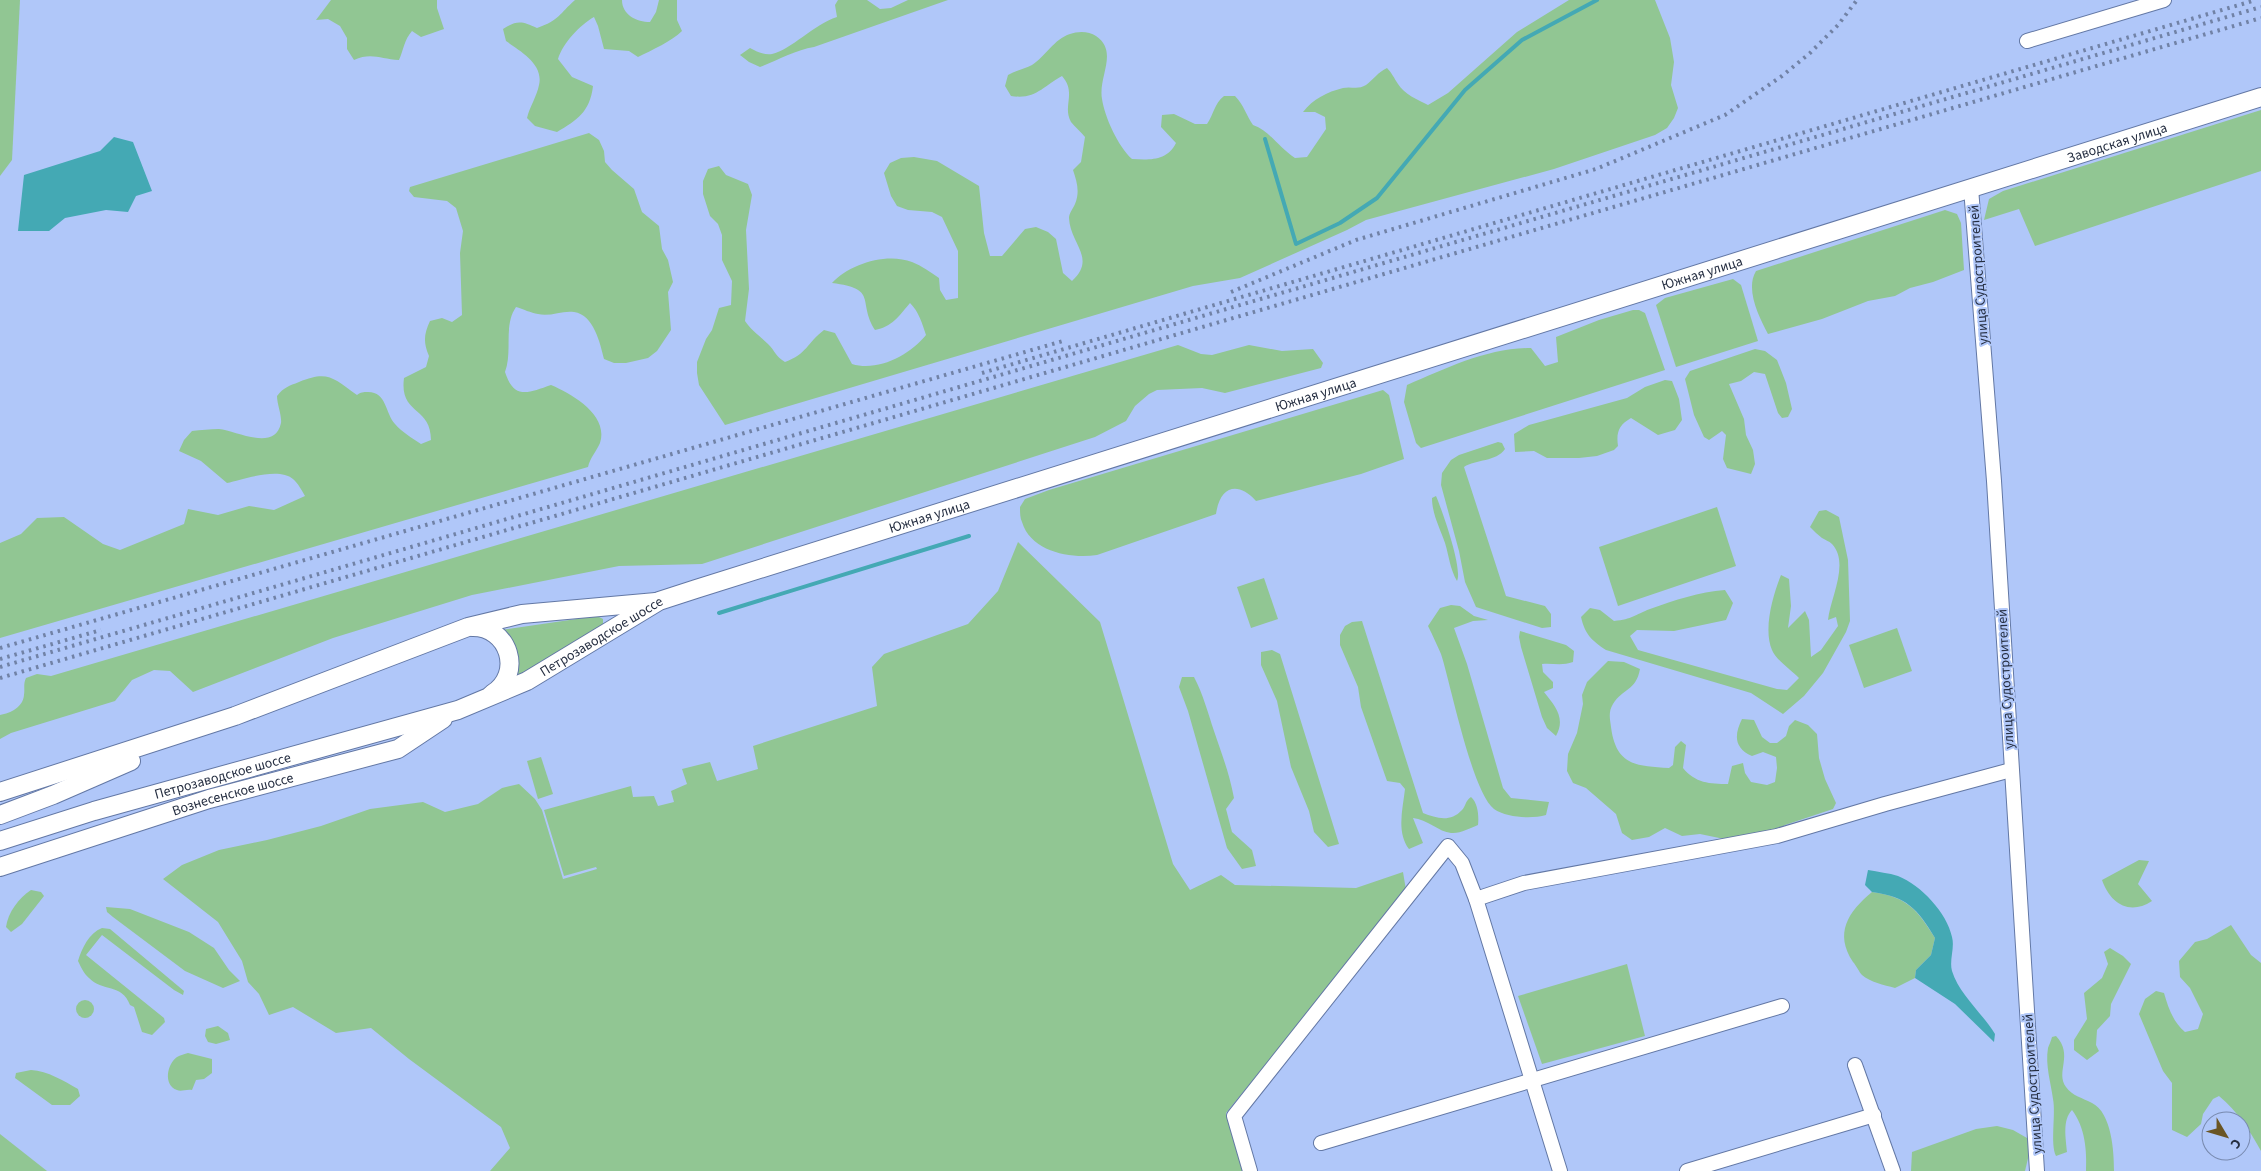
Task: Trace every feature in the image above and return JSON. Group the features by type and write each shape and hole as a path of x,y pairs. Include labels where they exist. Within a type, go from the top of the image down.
{"main road":[{"name":"Заводская улица","path":"1971,188 2261,97"},
{"name":"Южная улица","path":"659,602 1971,188"},
{"name":"Петрозаводское шоссе","path":"0,792 235,716 468,627 522,614 659,602"},
{"name":"Петрозаводское шоссе","path":"0,841 104,808 458,710 527,681 659,602"},
{"path":"468,627 493,632 500,638 509,653 509,671 506,679 488,697"},
{"name":"Вознесенское шоссе","path":"0,867 209,799 398,749 458,710"},
{"path":"0,815 53,795 235,716"}],"street":[{"path":"2026,41 2164,0"},
{"name":"улица Судостроителей","path":"1971,188 1994,480 2037,1171"},
{"path":"1476,899 1524,883 1777,836 2011,770"},
{"path":"1250,1171 1234,1116 1448,846 1462,863 1476,899 1530,1079 1560,1171"},
{"path":"1321,1143 1530,1079 1782,1006"},
{"path":"1855,1065 1893,1171"},
{"path":"1687,1171 1874,1115"}],"shaded area":[{"path":"0,0 20,0 12,160 0,176"},
{"path":"331,0 437,0 437,8 444,29 421,37 412,31 409,34 399,60 366,56 354,60 347,49 347,38 340,26 328,19 316,20"},
{"path":"575,0 622,0 627,14 640,21 650,22 656,12 659,0 677,0 677,20 682,31 667,42 638,57 629,51 604,49 594,17 583,25 568,41 558,59 572,77 593,86 591,95 586,109 571,123 557,132 535,126 527,118 537,93 540,77 530,59 506,41 503,29 520,22 537,28 545,25 555,19"},
{"path":"838,0 867,0 880,9 891,8 908,0 948,0 807,48 760,67 740,55 750,48 761,53 772,54 787,48 828,20 837,17 835,5"},
{"path":"1569,0 1655,0 1670,38 1674,62 1671,85 1678,108 1667,128 1655,135 1554,169 1366,220 1240,278 1193,286 725,425 699,385 697,362 706,339 712,330 719,308 731,305 732,281 722,260 722,235 718,224 710,216 703,194 703,181 708,169 719,166 726,175 748,184 752,195 746,230 749,289 745,321 753,331 785,362 803,352 824,330 835,333 852,364 872,366 883,364 911,349 926,335 916,310 910,303 891,324 875,330 862,293 847,286 832,283 839,276 858,265 880,259 902,259 919,265 939,278 940,290 946,300 958,298 958,251 942,217 932,212 908,210 897,206 891,196 884,173 890,163 901,158 914,157 937,161 979,186 984,233 990,256 1002,256 1025,229 1036,227 1048,232 1056,239 1063,273 1072,281 1079,273 1082,258 1070,227 1069,218 1078,191 1073,170 1081,162 1085,137 1071,122 1066,82 1062,76 1033,94 1020,97 1011,96 1005,86 1008,75 1032,65 1064,36 1076,32 1087,32 1103,42 1107,57 1102,99 1109,123 1117,139 1132,159 1157,158 1172,149 1176,143 1161,127 1162,115 1174,114 1195,124 1207,124 1218,102 1224,96 1235,96 1253,125 1270,135 1295,158 1307,157 1326,129 1325,117 1315,112 1303,112 1311,103 1321,97 1343,88 1363,86 1387,68 1404,91 1428,105 1448,93 1517,32"},
{"path":"2261,110 2261,171 2035,246 2019,209 1984,220 1989,199 2003,191"},
{"path":"589,133 599,140 604,151 605,162 634,189 642,212 659,226 662,249 668,260 673,282 668,292 671,330 657,351 648,358 626,363 614,363 604,359 595,331 587,318 581,314 570,312 543,315 516,307 512,314 505,372 509,381 517,391 523,392 551,385 569,394 587,407 599,423 601,433 600,443 588,467 0,638 0,543 21,534 37,518 64,517 103,544 120,550 184,524 188,509 218,515 249,506 274,510 305,496 293,479 279,474 261,475 227,483 201,461 179,451 184,440 192,431 219,429 254,438 271,436 277,432 281,423 277,396 289,386 309,378 324,376 336,380 357,395 363,392 374,393 379,395 395,424 407,435 421,444 431,440 430,429 426,421 406,399 404,378 426,367 429,356 425,338 430,321 442,318 452,322 462,315 460,253 463,231 456,208 447,201 414,197 409,191 410,187"},
{"path":"114,137 133,142 152,191 136,196 128,212 106,210 65,218 49,231 18,231 24,175 100,151"},
{"path":"1945,210 1957,214 1961,223 1964,270 1933,282 1910,288 1895,296 1868,301 1822,319 1768,334 1754,303 1752,286 1756,271"},
{"path":"1733,279 1741,285 1758,341 1676,367 1656,305 1665,298"},
{"path":"1633,310 1645,313 1665,370 1421,448 1416,443 1404,402 1407,385 1467,360 1499,351 1531,348 1545,366 1558,362 1556,337 1599,320"},
{"path":"1178,345 1201,354 1212,355 1249,345 1282,351 1313,349 1323,363 1321,368 1225,393 1202,388 1157,390 1135,406 1126,421 1095,437 702,564 619,566 472,595 333,638 193,692 170,671 154,670 132,680 115,701 11,733 0,739 0,715 8,713 19,706 23,699 26,678 37,674 51,676"},
{"path":"1755,349 1765,351 1777,360 1786,383 1792,409 1788,417 1782,418 1778,413 1765,374 1754,372 1741,381 1729,384 1744,419 1746,435 1753,450 1755,464 1751,474 1727,468 1723,459 1726,435 1722,431 1709,440 1704,437 1694,415 1685,379 1690,371"},
{"path":"1665,380 1672,381 1679,399 1682,420 1675,430 1658,435 1631,418 1619,429 1618,446 1614,450 1597,456 1547,458 1534,451 1515,452 1514,434 1529,425 1627,398 1645,387"},
{"path":"1383,390 1389,395 1404,459 1361,474 1256,501 1243,491 1231,490 1221,497 1216,514 1097,555 1076,556 1043,547 1027,532 1021,520 1020,507 1025,499 1049,490"},
{"path":"1498,442 1502,443 1505,449 1501,453 1464,467 1506,596 1545,606 1551,614 1551,627 1542,628 1476,607 1465,582 1459,551 1441,485 1442,473 1451,460 1459,455"},
{"path":"1436,496 1455,553 1457,581 1433,510 1432,498"},
{"path":"1717,507 1736,566 1618,606 1599,547"},
{"path":"1826,510 1839,517 1848,560 1850,621 1846,632 1823,673 1804,696 1783,714 1751,693 1606,650 1593,640 1584,628 1581,617 1590,608 1600,610 1614,621 1630,618 1650,609 1687,597 1725,590 1733,603 1726,620 1674,631 1637,630 1630,636 1638,650 1777,689 1787,690 1799,678 1774,654 1769,642 1768,632 1772,602 1781,575 1789,579 1791,606 1788,628 1805,611 1809,620 1811,657 1821,650 1838,626 1836,617 1828,620 1838,581 1839,561 1837,552 1830,542 1822,538 1810,527 1819,511"},
{"path":"1018,542 1100,622 1173,864 1190,890 1221,875 1235,885 1356,888 1403,872 1406,890 1394,907 1226,1113 1243,1171 490,1171 510,1148 501,1127 409,1059 371,1028 336,1033 293,1007 269,1015 259,994 248,982 242,961 218,922 163,879 182,865 219,850 321,826 370,809 423,802 445,812 478,804 502,788 519,784 535,799 542,810 563,879 597,869 596,867 564,876 544,810 631,786 633,797 654,796 658,806 674,802 671,791 687,784 682,769 710,762 717,781 758,769 753,746 877,706 872,667 884,654 968,624 998,591"},
{"path":"1264,578 1278,619 1251,628 1237,587"},
{"path":"1451,605 1460,606 1474,616 1488,620 1473,621 1454,628 1467,664 1503,788 1511,798 1549,802 1546,815 1520,817 1499,812 1486,799 1478,782 1463,737 1441,654 1428,626 1440,608"},
{"path":"597,616 603,619 603,625 517,677 501,630"},
{"path":"1362,621 1423,813 1438,818 1453,817 1462,810 1471,797 1478,810 1478,825 1461,832 1451,833 1413,818 1423,843 1409,849 1405,842 1401,820 1405,789 1400,783 1387,781 1361,707 1358,687 1340,645 1340,635 1345,626 1352,622"},
{"path":"1897,628 1912,671 1864,688 1849,645"},
{"path":"1520,631 1566,645 1574,651 1573,662 1542,664 1543,672 1553,682 1553,688 1544,692 1558,712 1560,724 1556,736 1547,728 1542,717 1521,647"},
{"path":"1272,650 1280,654 1339,844 1328,847 1314,832 1309,811 1291,767 1277,701 1261,665 1261,652"},
{"path":"1608,661 1624,662 1640,669 1636,681 1617,699 1611,707 1610,713 1610,721 1617,749 1629,761 1646,766 1669,768 1673,765 1675,747 1681,741 1686,745 1683,768 1698,780 1709,783 1728,784 1732,766 1743,763 1745,773 1751,782 1767,785 1775,782 1776,757 1763,752 1752,756 1746,753 1737,740 1739,725 1742,719 1754,720 1762,737 1770,743 1777,743 1786,736 1789,726 1795,720 1808,725 1817,734 1819,758 1825,779 1836,803 1833,809 1785,825 1769,835 1729,840 1700,834 1682,836 1665,828 1649,837 1632,840 1622,833 1616,814 1586,788 1573,783 1567,771 1568,754 1577,733 1583,704 1582,695 1587,682"},
{"path":"1182,677 1194,677 1200,690 1232,789 1234,798 1226,809 1232,832 1252,850 1256,866 1242,869 1227,848 1188,711 1179,687"},
{"path":"541,757 553,794 538,799 527,761"},
{"path":"2139,860 2149,861 2138,884 2152,901 2136,907 2121,905 2110,895 2102,880"},
{"path":"1868,870 1895,875 1907,880 1924,893 1939,910 1945,919 1952,937 1951,967 1955,979 1995,1034 1994,1042 1955,1004 1915,978 1916,970 1931,955 1935,938 1910,906 1894,897 1872,892 1865,885"},
{"path":"31,890 41,892 44,896 22,924 11,932 6,927 9,916 18,901"},
{"path":"1872,892 1894,897 1910,906 1935,938 1931,955 1916,970 1915,978 1895,988 1873,981 1862,975 1847,951 1844,932 1846,924 1856,907"},
{"path":"106,907 130,909 189,932 214,948 229,970 240,981 223,988 185,971 113,917 107,912"},
{"path":"2231,925 2251,955 2261,963 2261,1151 2251,1133 2251,1111 2235,1111 2219,1096 2213,1099 2205,1111 2201,1111 2201,1124 2187,1137 2172,1130 2172,1083 2163,1071 2139,1014 2145,999 2156,991 2164,993 2177,1024 2185,1032 2198,1029 2203,1014 2190,988 2180,977 2179,961 2195,942 2207,939"},
{"path":"102,928 110,929 184,991 183,995 174,990 102,935 86,955 164,1018 165,1022 152,1035 142,1032 134,1007 130,1005 122,993 94,982 86,974 78,961 87,941 93,933"},
{"path":"2110,948 2123,956 2131,964 2111,1004 2110,1016 2097,1030 2096,1045 2099,1051 2087,1060 2074,1050 2074,1040 2087,1019 2084,993 2102,978 2108,964 2104,952"},
{"path":"1627,964 1645,1036 1542,1064 1518,996"},
{"path":"85,1000 91,1003 94,1009 91,1015 85,1018 79,1015 76,1009 79,1003"},
{"path":"218,1026 228,1033 230,1040 216,1044 208,1042 205,1036 206,1029"},
{"path":"2056,1036 2064,1050 2062,1075 2066,1087 2074,1095 2099,1108 2108,1124 2114,1171 2086,1171 2084,1139 2080,1124 2072,1110 2066,1124 2067,1152 2056,1156 2053,1144 2054,1105 2047,1061 2048,1048 2052,1037"},
{"path":"188,1053 212,1059 212,1073 204,1079 196,1080 192,1090 179,1091 170,1084 168,1079 169,1069 177,1057"},
{"path":"31,1070 50,1074 78,1089 80,1096 70,1105 52,1105 15,1078 16,1073"},
{"path":"1997,1126 2013,1130 2027,1138 2030,1150 2025,1171 1911,1171 1912,1152 1976,1129"},
{"path":"0,1134 47,1171 0,1171"}],"waterway":[{"path":"1265,139 1296,244 1340,223 1377,198 1465,90 1522,40 1597,0"},
{"path":"719,613 969,536"}],"railway":[{"path":"1231,292 1356,240 1596,169 1725,115 1782,76 1810,53 1838,25 1857,0"},
{"path":"982,373 2256,0"},
{"path":"0,667 2261,7"},
{"path":"0,678 2261,18"},
{"path":"0,648 1063,341"},
{"path":"0,659 101,630"}]}
